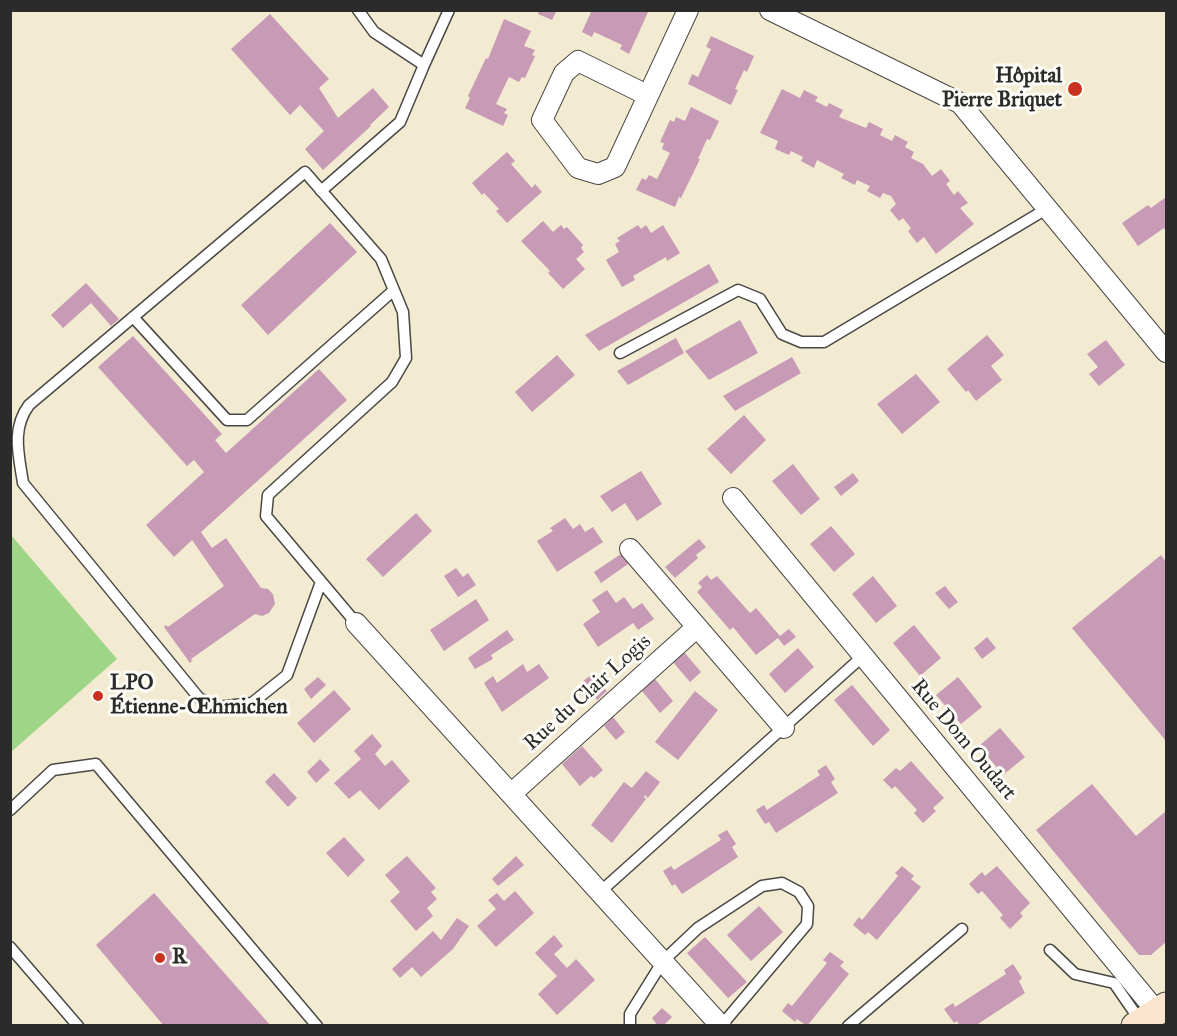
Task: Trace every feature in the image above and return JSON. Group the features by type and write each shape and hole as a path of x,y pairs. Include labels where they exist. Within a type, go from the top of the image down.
{"street":[{"path":"647,95 578,62 564,73 542,120 578,168 598,174 615,167 688,10"},
{"path":"770,10 960,103 1167,352"},
{"name":"Rue Dom Oudart","path":"733,498 863,656 1150,1017"},
{"path":"630,549 784,728"},
{"path":"356,623 721,1026"},
{"name":"Rue du Clair Logis","path":"511,794 697,627"}],"lane":[{"path":"358,10 374,32 424,65"},
{"path":"321,190 400,122 449,10"},
{"path":"321,582 287,675 252,703 218,707 199,698 23,483 16,441 21,415 29,405 305,172 381,259 403,312 406,358 392,382 268,495 266,516 356,623"},
{"path":"620,353 738,290 760,299 782,334 801,342 824,342 1048,208"},
{"path":"133,317 226,420 247,420 394,290"},
{"path":"600,892 863,656"},
{"path":"10,810 53,770 96,764 317,1026"},
{"path":"630,1026 630,1014 663,961 698,928 762,885 782,883 799,892 808,906 807,924 721,1026"},
{"path":"848,1026 962,929"},
{"path":"10,947 78,1026"},
{"path":"1050,950 1075,974 1114,982 1150,1017"}],"green space":[{"path":"11,535 117,659 10,752"}],"building":[{"path":"539,10 557,10 552,20 538,14"},
{"path":"592,10 649,10 629,54 620,49 622,45 618,43 594,32 592,37 582,32"},
{"path":"270,14 329,79 319,88 338,118 373,88 389,107 323,170 305,149 324,131 300,105 290,115 231,49"},
{"path":"504,19 531,31 524,46 535,50 532,55 535,56 525,78 522,77 519,82 509,77 496,104 507,109 504,113 508,115 503,126 465,108 470,98 468,96 486,58 488,59"},
{"path":"711,36 754,56 747,72 744,70 735,89 738,90 731,105 688,84 692,74 698,77 711,49 706,47"},
{"path":"782,89 800,98 804,90 818,97 815,101 827,107 829,103 843,110 839,117 866,128 869,122 883,129 880,135 892,141 895,135 908,142 905,147 914,152 911,158 923,164 932,176 941,169 950,181 946,184 954,195 958,191 968,203 960,208 974,224 936,254 924,237 917,243 908,231 911,228 903,218 899,221 890,210 896,204 891,196 883,193 880,198 867,191 870,186 857,180 855,185 841,178 844,174 817,160 814,168 801,161 803,157 791,151 789,155 775,149 778,141 760,133"},
{"path":"691,107 719,121 710,140 707,139 698,159 700,159 675,207 636,190 642,178 646,180 649,175 657,179 670,153 662,149 664,143 660,142 670,120 674,122 676,117 685,121"},
{"path":"507,152 515,161 511,164 532,188 535,184 542,192 507,223 496,211 499,209 472,183"},
{"path":"1166,197 1166,232 1164,228 1138,246 1122,223 1148,205 1151,208"},
{"path":"543,221 553,232 561,225 564,229 567,227 583,245 581,248 584,252 576,259 585,269 563,289 548,273 550,271 521,241"},
{"path":"330,223 357,252 268,335 241,305"},
{"path":"638,225 641,229 646,225 651,233 663,225 680,253 667,261 666,257 633,276 635,280 622,287 606,260 619,252 615,244 620,241 617,238"},
{"path":"709,264 719,282 599,351 585,335"},
{"path":"86,283 119,319 111,326 91,303 63,328 51,315"},
{"path":"740,320 758,353 709,380 685,351"},
{"path":"987,335 1004,355 991,366 1002,380 976,401 947,369"},
{"path":"133,336 222,434 215,440 226,453 319,369 347,400 201,532 212,548 226,538 261,588 268,589 273,594 275,604 269,613 262,616 255,614 191,659 190,663 164,627 166,625 168,627 224,586 192,540 174,557 146,525 204,472 194,460 187,466 98,367"},
{"path":"676,338 684,353 628,385 617,371"},
{"path":"1106,340 1125,365 1099,386 1089,374 1098,367 1087,354"},
{"path":"557,355 575,375 532,412 515,392"},
{"path":"792,357 801,373 735,411 723,396"},
{"path":"916,374 940,402 902,434 877,404"},
{"path":"744,415 766,440 731,474 707,449"},
{"path":"793,464 820,499 801,515 772,481"},
{"path":"641,471 662,504 637,521 625,503 612,512 600,496"},
{"path":"853,473 859,481 841,496 834,487"},
{"path":"416,513 432,531 383,577 366,559"},
{"path":"565,518 573,529 580,524 585,532 593,527 603,542 557,572 537,541 553,531 550,528"},
{"path":"831,526 855,554 834,572 810,544"},
{"path":"699,539 706,547 696,555 698,558 675,578 665,567"},
{"path":"621,554 628,564 601,583 594,572"},
{"path":"1161,555 1166,562 1166,741 1072,628"},
{"path":"456,568 463,577 468,573 476,585 458,597 444,576"},
{"path":"707,575 711,580 717,576 750,613 756,608 780,636 789,629 796,637 784,646 778,638 756,655 733,627 730,630 697,592 702,587 698,583"},
{"path":"873,576 897,606 876,623 852,594"},
{"path":"945,586 958,602 949,609 935,593"},
{"path":"607,590 616,603 624,597 633,609 642,603 654,619 638,630 633,623 598,647 583,624 600,612 592,600"},
{"path":"476,599 489,620 444,651 430,630"},
{"path":"914,625 941,658 920,676 893,643"},
{"path":"507,630 514,640 491,655 493,659 475,669 468,658"},
{"path":"987,637 996,648 982,659 974,648"},
{"path":"798,648 814,667 785,693 769,674"},
{"path":"684,652 701,672 690,682 673,662"},
{"path":"523,664 527,672 539,664 549,678 502,712 484,683 493,676 497,683"},
{"path":"592,674 607,691 597,700 582,682"},
{"path":"318,677 326,685 311,699 304,689"},
{"path":"958,677 982,707 961,724 936,695"},
{"path":"655,679 673,701 660,713 642,691"},
{"path":"852,685 890,730 873,746 834,700"},
{"path":"334,690 351,709 314,743 297,723"},
{"path":"695,691 718,710 678,760 655,742"},
{"path":"613,717 625,732 616,740 604,726"},
{"path":"1000,728 1025,757 1003,775 979,746"},
{"path":"372,734 382,746 375,754 385,766 392,760 410,781 379,810 360,790 349,799 334,783 361,759 354,751"},
{"path":"582,746 603,770 594,778 591,776 580,786 562,764"},
{"path":"320,759 330,770 316,783 307,772"},
{"path":"911,761 944,798 933,808 936,811 923,823 914,813 917,810 895,786 892,789 883,780 896,768 900,771"},
{"path":"826,765 835,779 831,782 838,793 776,833 769,822 765,824 756,810 764,805 767,810 820,775 817,771"},
{"path":"646,771 660,782 648,798 645,795 646,799 612,843 591,825 624,782 632,788"},
{"path":"274,773 297,798 288,807 265,782"},
{"path":"1092,784 1136,836 1166,811 1166,942 1151,955 1139,955 1036,830"},
{"path":"727,830 736,844 732,847 738,857 682,894 675,884 672,886 663,871 671,866 674,870 721,840 718,835"},
{"path":"344,837 365,860 348,877 326,853"},
{"path":"407,856 436,888 431,892 437,899 427,908 433,916 416,931 390,901 400,892 385,875"},
{"path":"516,856 524,865 498,886 492,879"},
{"path":"902,866 914,876 911,879 921,887 877,940 868,932 865,935 853,925 859,917 862,920 898,876 895,873"},
{"path":"997,866 1030,903 1020,913 1023,916 1010,929 1000,918 1003,915 982,891 978,894 969,884 982,872 985,876"},
{"path":"515,891 534,913 496,947 477,926 496,909 488,900 497,893 504,901"},
{"name":"R","path":"154,893 271,1026 164,1026 96,945"},
{"path":"759,906 783,932 751,961 727,935"},
{"path":"457,918 469,926 453,949 421,977 412,967 400,978 392,969 433,931 441,940"},
{"path":"554,935 563,946 554,954 567,968 576,959 595,980 557,1015 538,994 557,976 535,953"},
{"path":"705,937 747,982 728,998 687,953"},
{"path":"830,952 844,962 840,966 849,974 807,1026 797,1019 795,1022 782,1011 788,1003 792,1006 827,963 823,960"},
{"path":"1013,964 1022,978 1019,981 1025,993 975,1026 960,1026 957,1021 954,1023 944,1009 953,1003 955,1007 1006,974 1004,970"},
{"path":"662,1008 672,1017 663,1026 658,1026 652,1018"}],"place":[{"name":"Hôpital Pierre Briquet","path":"1075,89"},
{"name":"LPO Étienne-Œhmichen","path":"98,696"},
{"name":"R","path":"160,958"}]}
